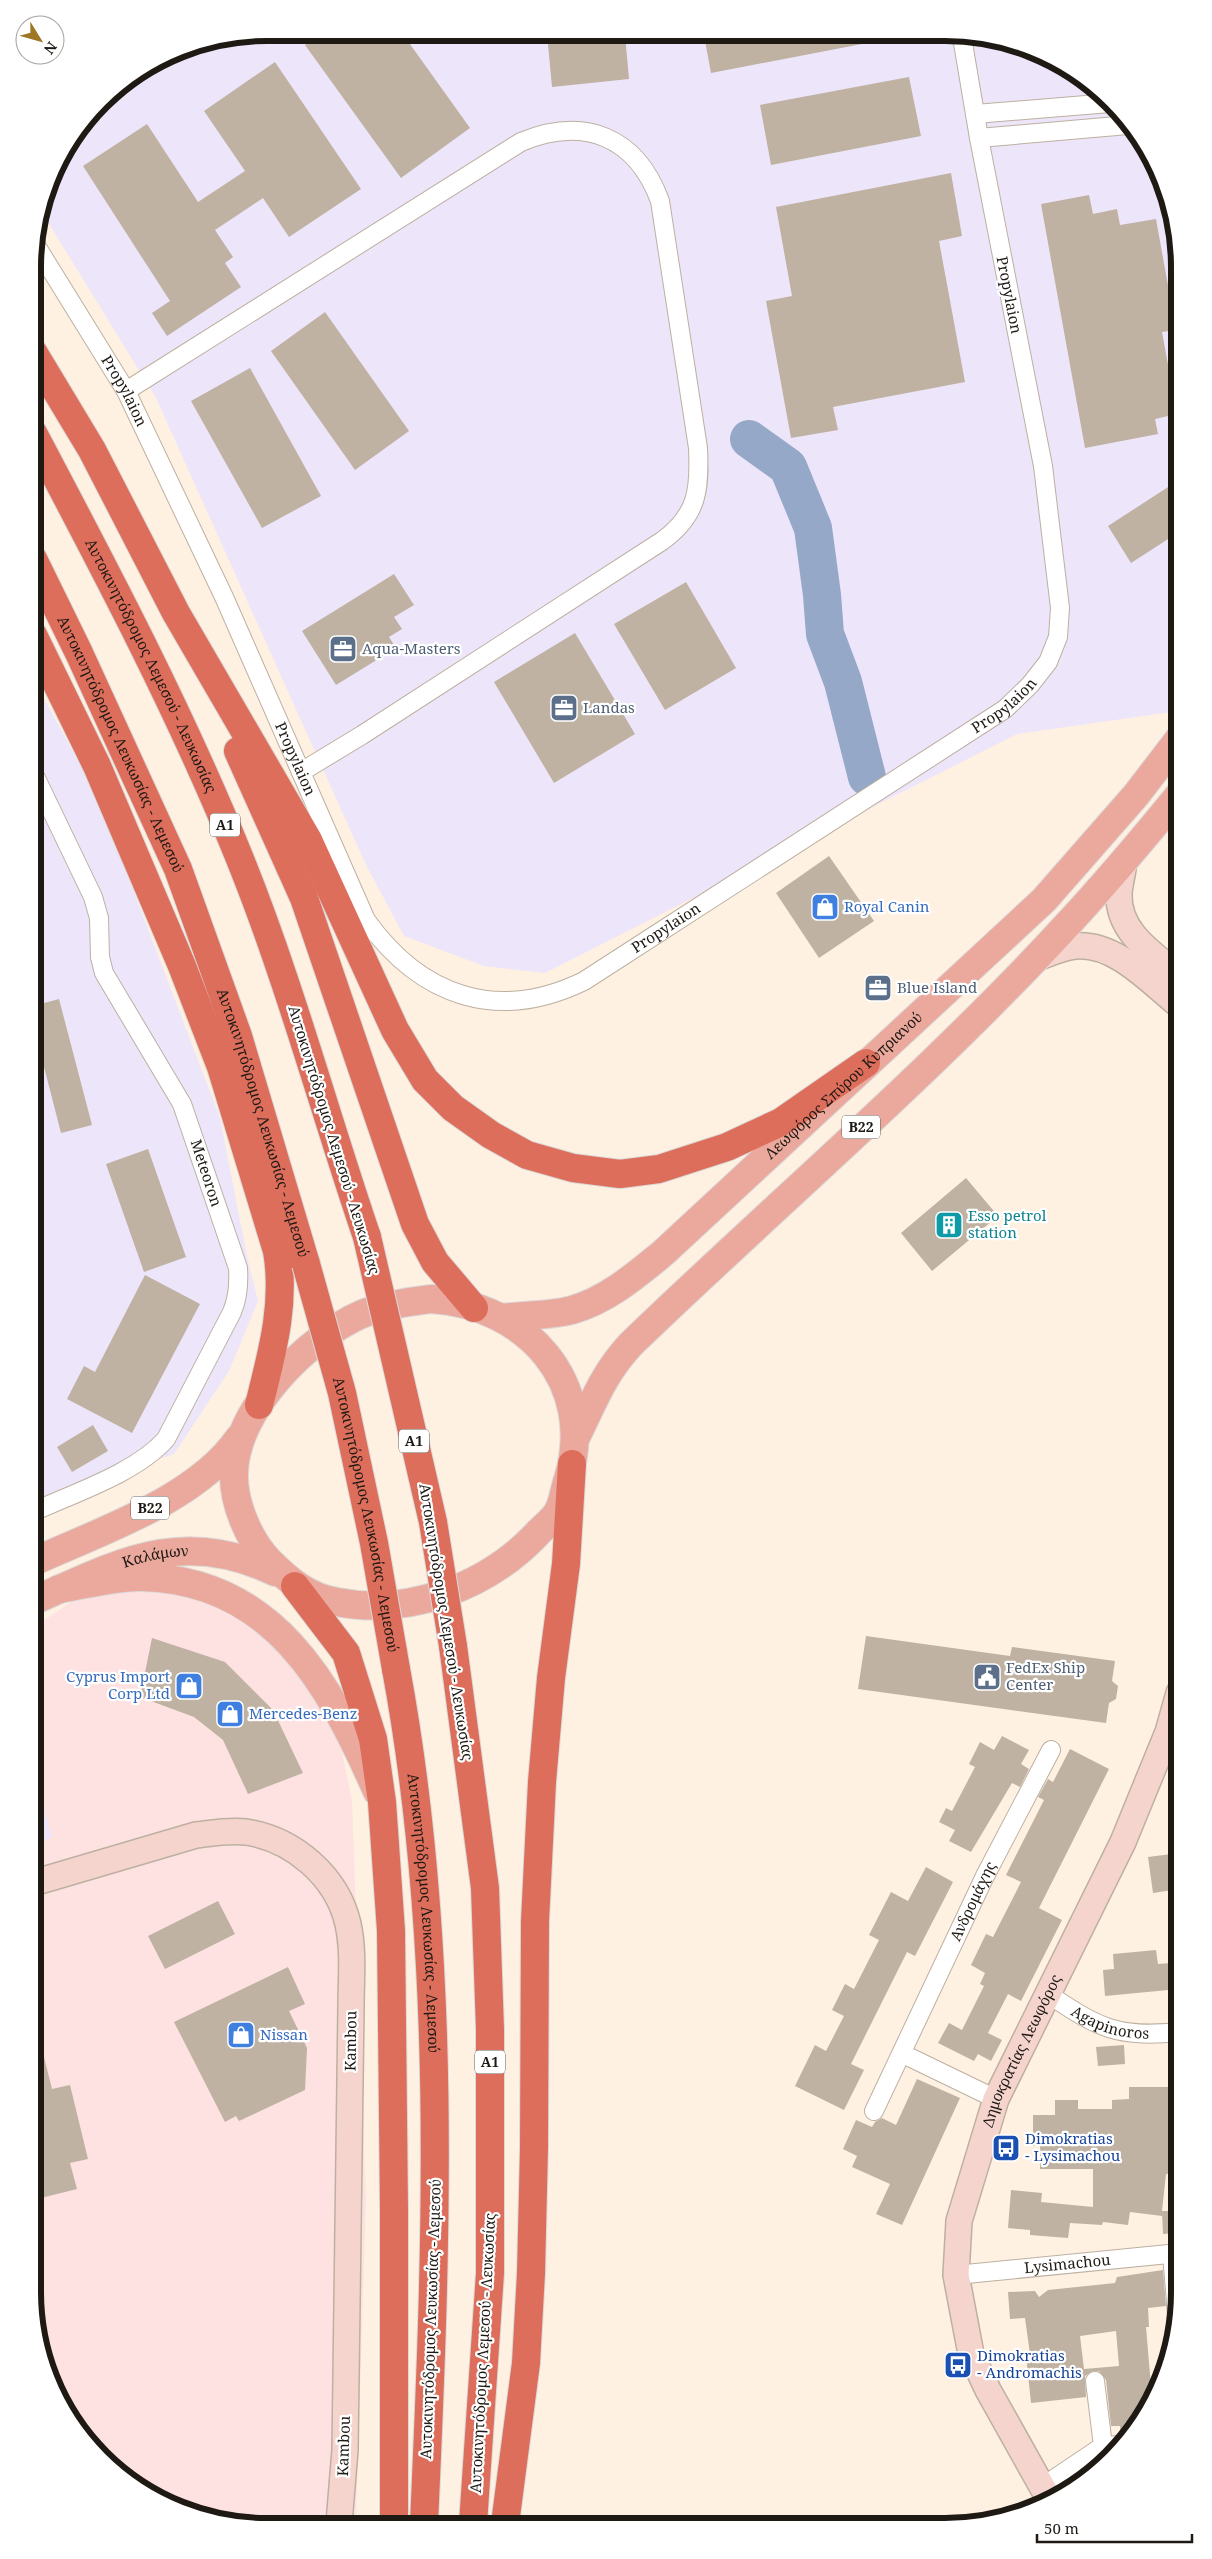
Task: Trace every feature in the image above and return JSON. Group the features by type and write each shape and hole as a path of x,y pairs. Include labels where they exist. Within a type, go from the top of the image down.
{"highway":[{"path":"41,365 92,450 176,613 308,840 395,1030 426,1080 454,1108 491,1135 527,1155 573,1168 620,1174 659,1169 727,1147 781,1122 866,1063"},
{"name":"Αυτοκινητόδρομος Λεμεσού - Λευκωσίας","path":"41,448 141,642 197,759 240,860 292,998 367,1238 433,1522 453,1646 486,1888 490,2029 490,2273 474,2518"},
{"name":"Αυτοκινητόδρομος Λευκωσίας - Λεμεσού","path":"41,575 79,653 178,869 238,1036 306,1264 346,1412 374,1543 396,1669 423,1851 431,2003 436,2161 424,2518"},
{"path":"176,613 304,898 415,1224 436,1262 474,1308"},
{"path":"41,652 97,766 185,975 221,1067 277,1251 281,1276 280,1310 276,1337 253,1416"},
{"path":"506,2518 526,2354 532,2216 535,1921 550,1678 566,1564 574,1451"},
{"path":"289,1581 346,1653 373,1739 382,1802 391,1941 394,2518"}],"main road":[{"name":"Λεωφόρος Σπύρου Κυπριανού","path":"502,1318 570,1310 593,1303 612,1292 663,1253 1044,900 1136,795 1171,749"},
{"name":"B22","path":"253,1416 237,1454 234,1474 236,1496 254,1542 289,1581 335,1602 392,1605 451,1592 486,1574 525,1547 557,1513 574,1451 597,1391 613,1363 927,1065 1035,959 1124,862 1171,805"},
{"name":"B22","path":"41,1558 159,1504 192,1485 226,1454 280,1375 310,1345 332,1330 364,1313 400,1302 448,1300 474,1308 502,1318 538,1345 552,1361 570,1397 574,1451"},
{"name":"Καλάμων","path":"41,1597 123,1562 148,1554 178,1550 233,1556 253,1561 289,1581"},
{"path":"59,1589 140,1577 166,1578 213,1590 242,1603 258,1613 292,1644 307,1662 356,1743 382,1802"}],"street":[{"name":"Propylaion","path":"42,255 126,391 224,596 366,920 389,950 417,973 450,992 490,1002 531,1000 562,991 584,981 1004,708 1018,697 1040,674 1054,649 1058,637 1060,608 1043,466 979,138 963,42"},
{"path":"975,114 1101,104"},
{"path":"979,138 1121,126"},
{"path":"126,391 521,142 538,135 568,130 595,134 621,146 642,164 650,176 660,200 698,448 699,481 694,505 688,517 662,540 362,735 301,772"},
{"name":"Meteoron","path":"41,789 93,897 99,918 100,957 104,973 182,1104 238,1268 239,1278 237,1297 232,1312 166,1439 154,1452 138,1464 41,1508"},
{"path":"1124,862 1119,893 1123,919 1131,933 1144,947 1171,969"},
{"path":"1035,959 1075,946 1104,950 1120,958 1171,998"},
{"name":"Δημοκρατίας Λεωφόρος","path":"1045,2493 988,2390 971,2354 956,2275 959,2220 996,2099 1123,1842 1171,1737"},
{"name":"Ανδρομάχης","path":"874,2111 903,2054 985,1876 1050,1750"},
{"name":"Kambou","path":"41,1881 196,1835 221,1831 246,1832 274,1841 304,1856 326,1881 341,1906 347,1921 351,1945 351,1989 345,2450 340,2518"},
{"name":"Agapinoros","path":"1048,1994 1080,2015 1117,2032 1153,2035 1171,2033"},
{"path":"903,2054 996,2099"},
{"name":"Lysimachou","path":"956,2275 1171,2254"},
{"path":"1094,2381 1111,2446"},
{"path":"1045,2493 1109,2447"}],"shaded area":[{"path":"267,41 945,41 974,43 1017,53 1031,58 1070,79 1105,107 1133,142 1140,154 1154,181 1163,209 1169,238 1171,267 1171,712 1017,734 545,973 484,966 404,936 366,865 156,398 47,220 58,181 79,142 97,118 118,97 142,79 181,58 209,49 238,43"},
{"path":"41,694 97,795 220,1118 247,1256 258,1301 229,1371 174,1454 41,1499"},
{"path":"90,1589 223,1592 327,1680 352,1801 366,2199 356,2518 267,2518 238,2516 195,2506 167,2494 142,2480 118,2462 97,2441 72,2405 53,2364 43,2321 41,2292 41,1843 52,1837 41,1799 41,1623"},
{"path":"41,1799 52,1837 41,1843"}],"building":[{"path":"311,41 408,41 470,128 401,178 305,45"},
{"path":"548,41 626,41 629,79 552,87"},
{"path":"705,41 862,41 862,44 711,73"},
{"path":"275,62 361,189 289,237 263,198 215,230 233,257 225,263 241,287 167,336 152,313 170,301 83,166 147,124 198,202 245,171 204,111"},
{"path":"909,77 921,136 771,165 760,105"},
{"path":"951,173 962,236 939,241 965,382 833,407 838,430 791,438 766,301 792,296 776,207"},
{"path":"1089,195 1093,214 1117,209 1120,225 1156,219 1171,302 1171,331 1162,332 1171,381 1171,415 1155,419 1158,434 1085,448 1041,204"},
{"path":"325,312 409,431 355,470 271,351"},
{"path":"250,368 321,496 262,528 191,401"},
{"path":"1171,485 1171,537 1131,563 1108,526"},
{"path":"394,574 414,605 394,617 402,629 389,637 396,648 336,685 302,631"},
{"path":"686,582 736,668 665,710 614,624"},
{"name":"Landas","path":"575,633 635,734 554,783 494,682"},
{"name":"Royal Canin","path":"829,856 874,921 819,958 776,893"},
{"path":"59,999 92,1125 61,1133 41,1055 41,1004"},
{"path":"148,1149 186,1257 144,1272 106,1164"},
{"name":"Esso petrol station","path":"966,1178 998,1216 932,1271 901,1233"},
{"path":"145,1275 200,1304 132,1433 67,1399 84,1366 95,1372"},
{"path":"93,1425 108,1451 72,1472 57,1447"},
{"path":"866,1636 1010,1656 1012,1647 1115,1661 1112,1681 1118,1686 1116,1699 1109,1703 1106,1723 858,1689"},
{"name":"Mercedes-Benz","path":"152,1638 225,1662 273,1710 303,1773 248,1794 223,1740 194,1717 140,1697"},
{"path":"1002,1736 1029,1750 1021,1764 1029,1769 1020,1787 1012,1783 971,1852 949,1841 955,1830 939,1822 946,1808 952,1811 975,1767 969,1764 980,1742 994,1750"},
{"path":"1070,1749 1109,1769 1039,1908 1062,1920 1021,2001 1008,1994 988,2033 1002,2040 991,2061 978,2054 974,2061 938,2043 949,2023 962,2030 984,1986 980,1984 985,1973 971,1965 986,1934 993,1937 1021,1882 1006,1875 1044,1800 1038,1797 1048,1779 1053,1782"},
{"path":"1171,1854 1171,1890 1153,1893 1148,1857"},
{"path":"926,1867 953,1882 915,1956 907,1952 851,2064 864,2070 844,2110 795,2086 815,2045 826,2051 844,2016 832,2010 845,1984 854,1989 879,1940 869,1935 891,1892 908,1901"},
{"path":"218,1901 235,1934 165,1969 148,1936"},
{"path":"1156,1950 1158,1964 1171,1963 1171,1990 1105,1996 1103,1970 1114,1969 1113,1954"},
{"name":"Nissan","path":"288,1967 305,2004 289,2011 307,2048 305,2090 239,2121 236,2116 225,2122 174,2022"},
{"path":"41,2045 52,2089 70,2085 88,2159 70,2163 77,2189 41,2198"},
{"path":"1124,2045 1125,2064 1098,2066 1096,2047"},
{"path":"917,2079 960,2098 902,2225 876,2214 890,2184 852,2167 857,2156 843,2149 856,2120 872,2127 875,2122 882,2118 896,2125"},
{"path":"1129,2087 1171,2087 1171,2174 1166,2174 1162,2211 1171,2211 1171,2234 1163,2234 1162,2213 1162,2216 1130,2212 1128,2225 1103,2222 1102,2225 1070,2223 1068,2238 1030,2235 1030,2230 1008,2228 1011,2190 1042,2193 1041,2202 1093,2207 1093,2169 1040,2169 1040,2146 1033,2146 1033,2115 1055,2115 1055,2100 1078,2100 1078,2109 1112,2109 1112,2100 1129,2099"},
{"path":"1163,2270 1166,2306 1148,2308 1149,2327 1146,2327 1151,2384 1133,2417 1121,2433 1120,2426 1111,2426 1106,2380 1099,2371 1093,2371 1085,2376 1086,2397 1031,2403 1026,2355 1030,2354 1025,2318 1010,2319 1008,2292 1035,2291 1039,2297 1048,2290 1115,2283 1117,2277","holes":["1116,2331 1119,2366 1084,2369 1080,2336"]}],"waterway":[{"path":"749,439 788,467 813,528 825,634 843,682 867,777"}],"place":[{"name":"Aqua-Masters","path":"343,649"},
{"name":"Landas","path":"564,708"},
{"name":"Royal Canin","path":"825,907"},
{"name":"Blue Island","path":"878,988"},
{"name":"Esso petrol station","path":"949,1225"},
{"name":"FedEx Ship Center","path":"987,1677"},
{"name":"Cyprus Import Corp Ltd","path":"189,1686"},
{"name":"Mercedes-Benz","path":"230,1714"},
{"name":"Nissan","path":"241,2035"},
{"name":"Dimokratias - Lysimachou","path":"1006,2148"},
{"name":"Dimokratias - Andromachis","path":"958,2365"}]}
